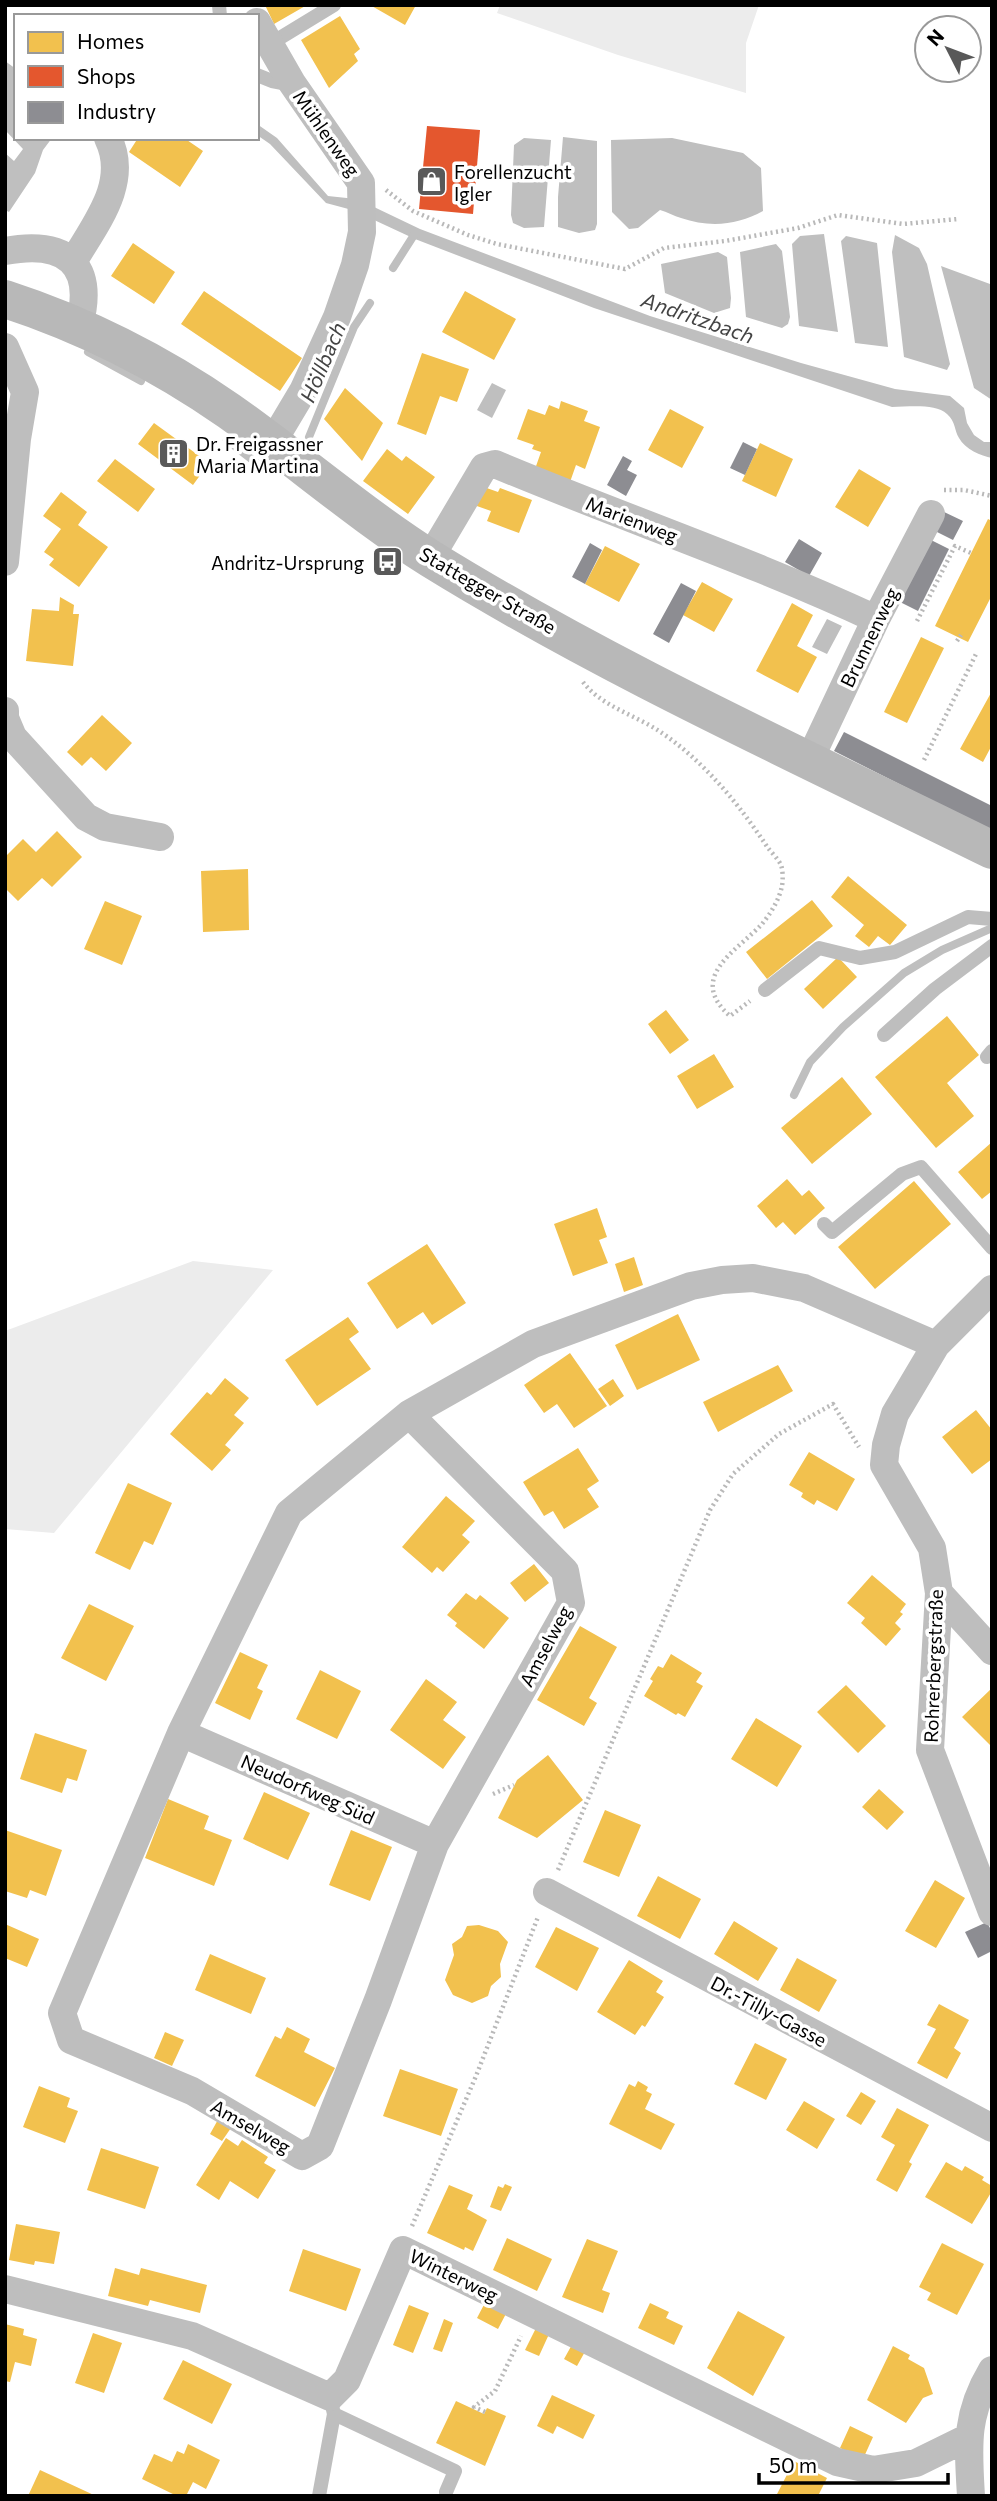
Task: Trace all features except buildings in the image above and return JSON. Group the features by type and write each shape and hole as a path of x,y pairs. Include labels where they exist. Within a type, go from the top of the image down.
{"main road":[{"name":"Stattegger Straße","path":"5,299 79,326 121,346 192,387 272,443 341,497 430,558 585,646 809,761 992,850"}],"street":[{"name":"Mühlenweg","path":"263,33 294,86 361,183 362,232 353,271 337,317 303,391 272,443"},
{"path":"73,262 115,186 116,167 109,140"},
{"path":"5,251 33,247 68,256 82,280 83,310 79,326"},
{"path":"5,347 25,392 5,562"},
{"name":"Marienweg","path":"430,558 484,467 495,464 700,545 876,619"},
{"name":"Brunnenweg","path":"809,761 876,619 931,513"},
{"path":"5,711 13,737 86,817 105,827 160,836"},
{"name":"Amselweg","path":"409,1414 565,1571 571,1603 435,1844 378,2000 320,2146 302,2156 192,2091 71,2040 62,2013 181,1733 289,1513 409,1414 533,1344 691,1286 752,1278 804,1289 936,1345"},
{"path":"884,1465 886,1445 895,1414 936,1345 992,1289"},
{"name":"Rohrerbergstraße","path":"884,1465 932,1548 939,1592 930,1750 992,1912"},
{"path":"939,1592 992,1651"},
{"name":"Neudorfweg Süd","path":"181,1733 435,1844"},
{"name":"Dr.-Tilly-Gasse","path":"547,1892 992,2128"},
{"name":"Winterweg","path":"332,2405 347,2380 402,2250 837,2462 873,2470 916,2463 969,2437"},
{"path":"5,2289 192,2336 332,2405"},
{"path":"971,2496 969,2437 974,2402 992,2370"}],"lane":[{"path":"263,33 334,5"},
{"path":"259,76 294,86"},
{"path":"765,990 819,948 860,958 895,953 968,917 992,919"},
{"path":"884,1035 935,989 992,946"},
{"path":"824,1224 832,1233 902,1174 921,1167 992,1248"},
{"path":"319,2496 332,2405 455,2472 446,2493"}],"path":[{"path":"361,183 391,192 413,211 468,235 497,244 625,269 664,248 798,228 838,215 903,224 958,219"},
{"path":"931,513 940,491 964,490 992,496"},
{"path":"917,621 955,546 971,553"},
{"path":"957,642 961,635"},
{"path":"585,646 578,671 593,694 636,716 686,750 723,789 782,866 782,883 775,905 762,923 718,965 713,988 720,1007 730,1016 765,990"},
{"path":"924,760 977,652"},
{"path":"402,2250 476,2076 547,1892 710,1510 733,1474 779,1434 833,1404 862,1452 884,1465"},
{"path":"485,2412 474,2407 495,2391 532,2313"}],"shaded area":[{"path":"500,5 759,5 746,43 746,93 618,55 497,13"},
{"path":"5,61 14,68 14,140 5,130"},
{"path":"259,125 277,138 328,196 356,199 356,211 326,203 270,144 259,136"},
{"path":"563,137 597,141 595,230 579,233 558,227"},
{"path":"524,138 551,140 544,227 524,228 513,223 511,215 514,145"},
{"path":"672,138 743,153 761,168 763,211 734,222 713,224 692,221 660,210 638,228 629,229 612,212 611,140"},
{"path":"14,140 50,140 43,150 35,173 9,212 5,210 5,153 14,161 23,149"},
{"path":"374,207 420,229 650,316 895,389 950,396 964,408 967,423 974,435 984,442 992,442 992,458 969,449 957,435 952,420 936,408 892,407 594,308 415,239 372,219"},
{"path":"824,234 838,332 799,326 792,244 800,236"},
{"path":"895,235 919,248 927,264 950,364 947,370 904,357 892,252"},
{"path":"846,236 877,243 888,347 855,343 841,241"},
{"path":"776,244 782,251 790,317 788,324 782,328 746,317 740,252"},
{"path":"718,252 727,257 730,308 714,313 665,293 661,264"},
{"path":"941,266 990,284 992,400 974,388"},
{"path":"492,383 506,390 492,418 477,410"},
{"path":"827,619 842,626 827,654 812,647"},
{"path":"193,1261 273,1270 54,1533 5,1529 5,1331"}],"waterway":[{"name":"Höllbach","path":"393,268 414,235"},
{"name":"Höllbach","path":"309,437 354,327 370,303"},
{"name":"Höllbach","path":"88,352 141,381"},
{"name":"Höllbach","path":"227,440 268,472 280,472"},
{"path":"794,1095 810,1062 843,1027 904,973 942,950 992,928"}],"place":[{"name":"Forellenzucht Igler","path":"431,182"},
{"name":"Dr. Freigassner Maria Martina","path":"173,454"},
{"name":"Andritz-Ursprung","path":"387,562"}],"water label":[{"name":"Andritzbach","path":"698,317"}]}
